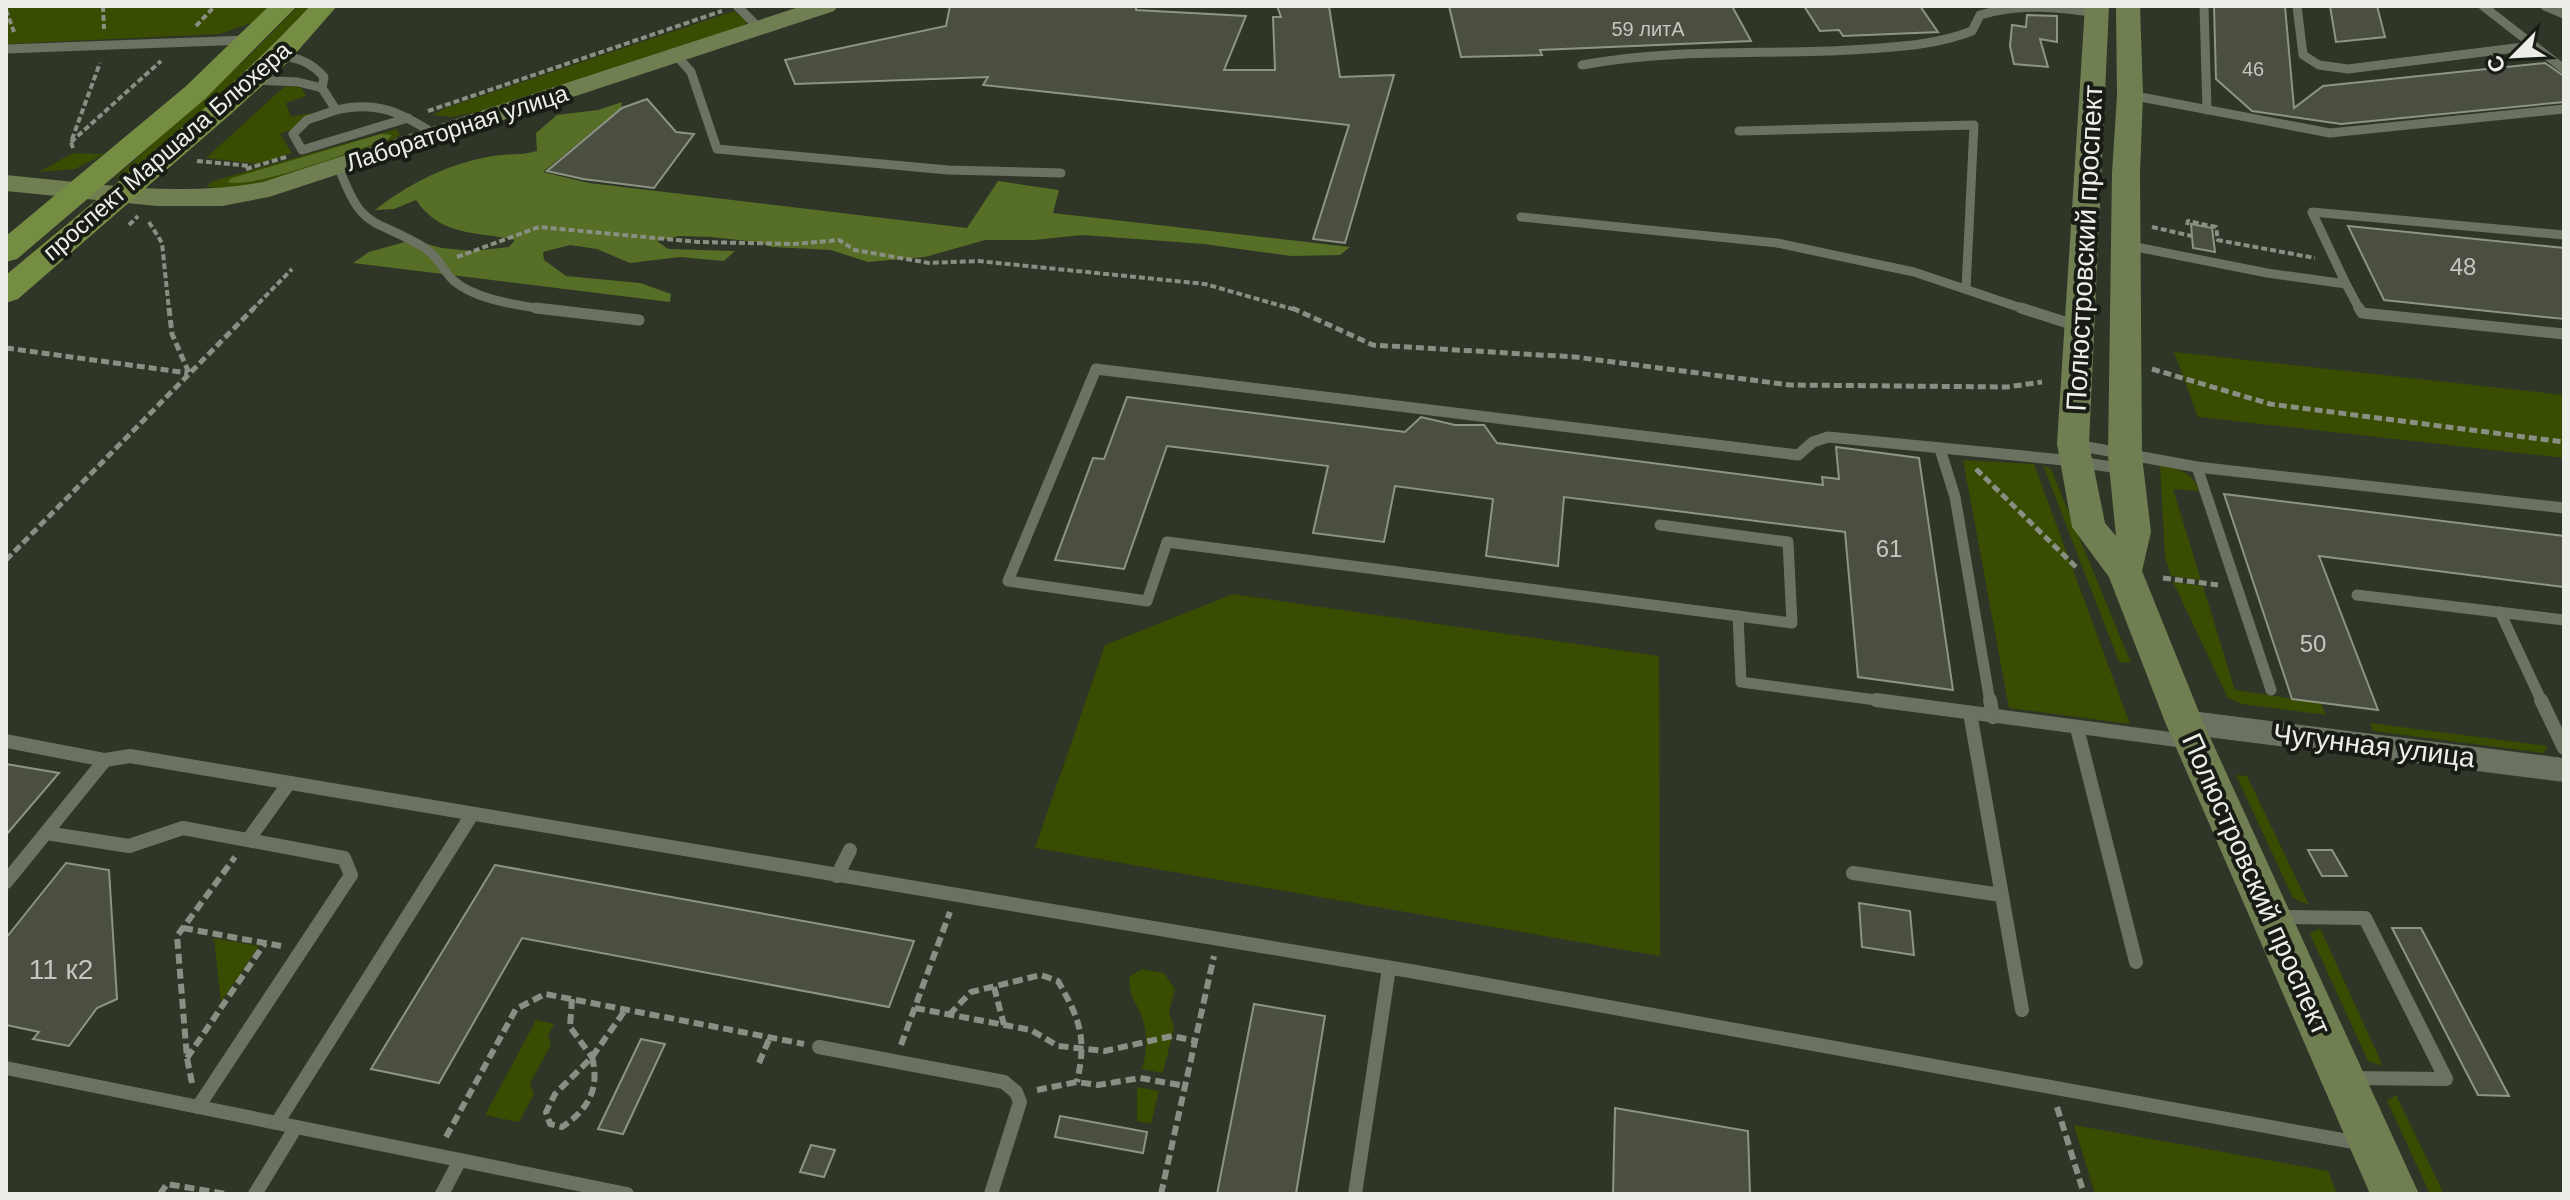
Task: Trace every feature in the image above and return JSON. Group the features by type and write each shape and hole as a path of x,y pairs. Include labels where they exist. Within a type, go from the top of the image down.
{"main road":[{"name":"проспект Маршала Блюхера","path":"6,252 184,103 284,6"},
{"name":"проспект Маршала Блюхера","path":"6,292 252,80 324,6"},
{"name":"Лабораторная улица","path":"6,183 120,194 222,198 269,189 826,6"},
{"name":"Полюстровский проспект","path":"2124,571 2134,532 2126,463 2128,6"},
{"name":"Полюстровский проспект","path":"2097,9 2078,327 2074,453 2089,527 2124,571 2188,732 2395,1194"},
{"path":"2089,166 2126,173"}],"street":[{"name":"Чугунная улица","path":"2188,732 2564,770"}],"lane":[{"path":"737,6 759,28"},
{"path":"2204,6 2207,110"},
{"path":"2297,6 2303,55 2331,68 2348,69 2531,46"},
{"path":"2483,6 2564,69"},
{"path":"2545,6 2564,14"},
{"path":"1582,65 1628,55 1688,51 1771,52 1938,42 1972,31 1980,15 2000,7 2097,9"},
{"path":"6,49 250,40"},
{"path":"279,55 306,60 317,68 324,77 322,88 336,110"},
{"path":"676,55 691,72 717,149 948,170 1061,173"},
{"path":"252,80 298,82 322,88"},
{"path":"2130,95 2330,133 2564,109"},
{"path":"408,118 302,150 293,134 307,120 359,103 376,103 408,118 436,135"},
{"path":"1739,131 1974,125 1966,289"},
{"path":"339,168 356,208 368,220 429,250 442,262 454,281 476,293 514,303 639,320"},
{"path":"2564,235 2312,212 2362,313 2564,334"},
{"path":"1521,217 1777,243 1914,272 2078,327"},
{"path":"2126,245 2267,273 2346,284"},
{"path":"1660,525 1788,542 1792,623 1167,542 1147,601 1008,581 1096,369 1798,455 1813,442 1828,437 1958,451 2074,453 2126,463 2197,467 2564,508"},
{"path":"1940,449 1955,497 1993,717"},
{"path":"2197,467 2271,690"},
{"path":"2357,595 2564,620"},
{"path":"2500,612 2564,748"},
{"path":"1738,616 1741,682 2077,728 2188,732"},
{"path":"1970,713 2022,1010"},
{"path":"2077,728 2136,962"},
{"path":"6,741 105,760 130,756 471,816 1389,968 2373,1145"},
{"path":"6,882 105,760"},
{"path":"248,840 289,783"},
{"path":"277,1123 471,816"},
{"path":"46,833 129,846 183,828 344,858 351,875 198,1107"},
{"path":"837,876 850,850"},
{"path":"1853,873 2001,895"},
{"path":"2271,917 2365,918 2446,1079 2343,1078"},
{"path":"1355,1194 1389,968"},
{"path":"819,1047 1004,1082 1016,1092 1020,1102 991,1194"},
{"path":"6,1068 460,1160 579,1189 627,1194"},
{"path":"255,1194 296,1127"},
{"path":"442,1194 460,1160"}],"path":[{"path":"73,148 71,142 105,46 103,6"},
{"path":"71,142 180,43 215,6"},
{"path":"408,118 737,6"},
{"path":"228,173 302,150"},
{"path":"194,160 257,166"},
{"path":"2187,225 2188,221 2216,227 2218,248"},
{"path":"149,222 162,243 172,334 189,373"},
{"path":"442,262 539,227 698,242 793,244 839,240 855,250 929,263 978,261 1205,284 1286,305 1373,345 1575,357 1790,385 2007,387 2042,382"},
{"path":"2152,227 2192,236"},
{"path":"2217,240 2336,263"},
{"path":"6,560 292,269"},
{"path":"6,348 189,373"},
{"path":"2127,362 2270,404 2564,442"},
{"path":"1958,451 2078,569"},
{"path":"2163,578 2202,583"},
{"path":"198,1107 187,1058 177,936 248,840"},
{"path":"895,1061 956,896"},
{"path":"183,928 302,950"},
{"path":"1161,1194 1218,939"},
{"path":"187,1058 265,943"},
{"path":"949,1015 971,992 1041,975 1058,981 1081,1023 1085,1049 1077,1082"},
{"path":"994,987 1004,1025"},
{"path":"435,1155 516,1009 545,994 819,1047"},
{"path":"572,999 570,1027 593,1056 594,1091 582,1115 562,1127 550,1124 546,1112 555,1094 593,1056 626,1009"},
{"path":"915,1008 1031,1030 1058,1046 1105,1051 1172,1036 1196,1041"},
{"path":"759,1063 770,1037"},
{"path":"1016,1092 1077,1082 1098,1085 1140,1078 1185,1086"},
{"path":"2051,1087 2084,1194"},
{"path":"160,1194 167,1184 226,1194"}],"green space":[{"path":"6,6 268,6 254,22 220,34 6,44"},
{"path":"298,6 310,6 231,86 126,177 115,178 248,57"},
{"path":"734,11 748,22 741,27 478,112 451,117 433,115 445,108"},
{"path":"284,87 302,88 306,96 286,103 291,117 310,113 294,129 280,134 292,153 259,164 206,158"},
{"path":"622,102 621,108 543,172 589,183 967,228 998,181 1059,190 1053,213 1350,247 1340,255 1291,256 1204,244 1082,235 1034,240 985,240 925,257 868,262 831,250 772,247 757,242 680,236 657,241 668,249 735,251 724,261 680,257 630,263 597,249 570,245 543,252 544,260 566,276 640,283 671,294 670,302 353,263 369,252 412,240 442,248 472,251 509,247 515,240 448,227 426,212 416,200 394,209 375,210 442,170 493,156 537,151 536,133 557,115 598,110"},
{"path":"397,129 400,135 392,140 298,172 244,186 207,186 213,181"},
{"path":"381,134 392,135 387,140 282,174 241,183 227,182 232,178"},
{"path":"73,153 105,154 75,169 39,172"},
{"path":"2174,352 2564,395 2564,458 2198,417"},
{"path":"1963,460 2034,464 2130,724 2009,708"},
{"path":"2043,465 2051,469 2131,663 2119,662"},
{"path":"2160,466 2184,472 2193,479 2199,491 2173,489 2201,580 2171,576 2165,557"},
{"path":"2173,582 2203,586 2235,690 2321,703 2326,715 2242,704 2228,698"},
{"path":"1233,594 1659,656 1660,956 1035,848 1105,645"},
{"path":"2370,723 2547,746 2544,753 2373,731"},
{"path":"2236,775 2247,776 2309,905 2293,898"},
{"path":"2320,928 2383,1066 2368,1061 2310,934"},
{"path":"214,938 259,946 221,1002"},
{"path":"1142,969 1164,973 1175,989 1169,1012 1174,1027 1163,1073 1142,1069 1145,1030 1129,983 1130,976"},
{"path":"536,1020 554,1024 548,1036 551,1045 530,1083 534,1094 519,1122 485,1115"},
{"path":"1137,1087 1159,1091 1151,1124 1137,1121"},
{"path":"2396,1095 2444,1194 2430,1194 2387,1101"},
{"path":"2074,1125 2328,1171 2337,1194 2095,1194"}],"building":[{"path":"950,6 1136,6 1136,10 1246,16 1224,70 1275,70 1273,17 1281,17 1277,6 1329,6 1340,77 1394,75 1345,243 1313,239 1349,125 983,85 988,77 795,84 785,60 946,26"},
{"path":"1449,6 1732,6 1751,41 1540,50 1542,55 1461,57"},
{"path":"1804,6 1920,6 1938,32 1843,36 1839,30 1820,31"},
{"path":"2214,6 2285,6 2294,108 2323,86 2545,63 2564,76 2564,102 2341,124 2252,111 2216,79"},
{"path":"2330,6 2377,6 2385,37 2336,42"},
{"path":"2027,15 2057,16 2057,42 2040,39 2048,67 2014,64 2010,46 2012,25 2026,27"},
{"path":"647,99 676,132 694,134 654,188 547,171 622,108"},
{"path":"2191,224 2212,228 2215,252 2193,248"},
{"path":"2348,226 2564,248 2564,319 2384,300"},
{"path":"1127,397 1405,432 1421,417 1455,425 1484,425 1497,443 1823,485 1822,477 1839,479 1836,447 1919,458 1953,690 1858,677 1845,532 1564,497 1558,566 1486,556 1493,499 1395,486 1384,542 1313,533 1328,466 1167,446 1124,569 1055,560 1093,458 1104,459"},
{"path":"2224,494 2564,536 2564,587 2319,556 2378,710 2292,699"},
{"path":"6,764 59,773 6,835"},
{"path":"2308,850 2332,850 2347,876 2322,876"},
{"path":"66,863 109,870 117,999 97,1008 69,1046 33,1039 39,1032 6,1025 6,938"},
{"path":"495,865 914,941 889,1007 522,938 439,1083 371,1069"},
{"path":"1859,903 1910,911 1914,955 1862,947"},
{"path":"2392,928 2421,928 2509,1096 2478,1095"},
{"path":"1254,1004 1325,1016 1296,1194 1217,1194"},
{"path":"641,1039 665,1044 623,1134 598,1129"},
{"path":"1615,1108 1748,1131 1750,1194 1613,1194"},
{"path":"1060,1116 1147,1132 1143,1153 1055,1137"},
{"path":"811,1145 835,1150 824,1177 800,1172"}]}
